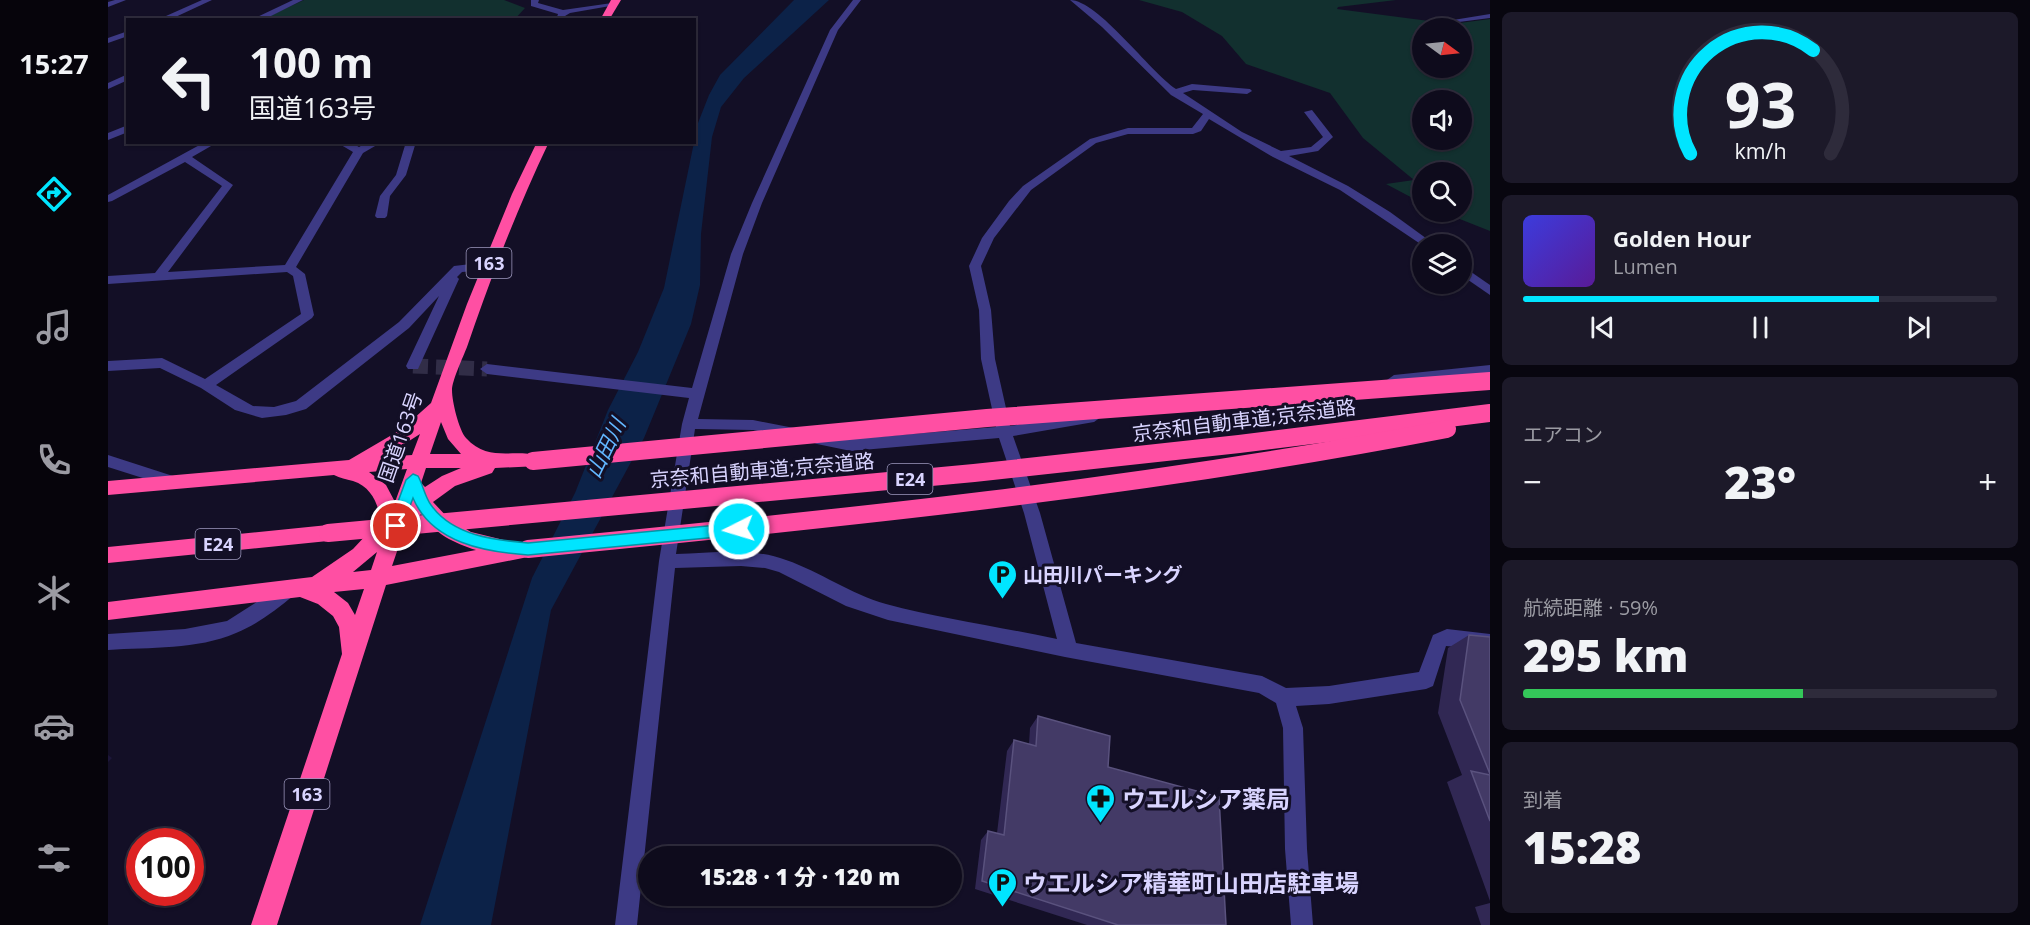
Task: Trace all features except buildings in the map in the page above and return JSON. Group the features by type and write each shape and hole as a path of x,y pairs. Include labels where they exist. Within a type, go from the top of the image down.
{"highway":[{"path":"605,18 614,3"},
{"name":"国道163号","path":"414,499 413,480 488,266 542,144"},
{"path":"108,488 419,462 524,461 987,418 1490,381"},
{"path":"442,394 451,430 456,440 474,455 492,461"},
{"path":"345,467 399,442 423,421 442,394"},
{"name":"京奈和自動車道;京奈道路","path":"108,555 974,472 1227,445 1490,413"},
{"path":"108,611 378,578 469,551 528,549 1044,496 1265,462 1394,440 1490,420"},
{"path":"295,589 338,572 355,561 392,529 414,499 462,474 524,461"},
{"path":"321,469 344,471 371,482 381,490 387,502 392,529"},
{"path":"414,499 469,551"},
{"name":"163","path":"264,925 392,529"},
{"path":"295,589 322,595 335,603 344,614 350,627 352,643 350,664"}],"street":[{"path":"108,5 122,0"},
{"path":"166,18 208,0"},
{"path":"259,18 299,0"},
{"path":"535,0 534,4 562,16 614,3"},
{"path":"626,925 667,561 689,424 688,393 736,254 757,203 834,30 857,0"},
{"path":"1074,0 1105,25 1174,93 1207,115 1277,155 1344,188 1414,234"},
{"path":"1472,18 1490,16"},
{"path":"111,38 126,34"},
{"path":"111,38 126,41"},
{"path":"108,86 126,78"},
{"path":"1174,93 1192,87 1247,91"},
{"path":"1277,155 1314,148 1328,137 1309,112"},
{"path":"1069,649 1032,513 1004,432 988,359 985,310 975,266 988,238 1013,203 1027,189 1093,141 1128,131 1193,131 1198,129 1207,115"},
{"path":"108,137 126,129"},
{"path":"108,199 210,144"},
{"path":"344,144 359,151"},
{"path":"289,268 359,151 373,144"},
{"path":"381,216 385,196 401,175 410,144"},
{"path":"158,277 228,185 186,158"},
{"path":"108,366 162,363 206,385 239,408 252,411 288,410 301,405 404,325 458,268 488,266"},
{"path":"108,280 289,268 300,274 308,315 206,385"},
{"path":"413,366 458,268"},
{"path":"1472,277 1490,291"},
{"path":"487,369 688,393"},
{"path":"689,424 753,425 851,445 1004,432 1119,413 1233,402 1350,385 1490,370"},
{"path":"108,461 171,481"},
{"path":"667,561 741,558 765,561 783,566 852,601 888,612 1262,685 1284,697 1329,695 1426,680 1439,641 1447,637 1490,642"},
{"path":"108,642 200,634 228,628 259,613 295,589"},
{"path":"1284,697 1293,728 1296,849 1302,925"}],"green space":[{"path":"304,0 504,0 525,8 516,18 265,18"},
{"path":"1139,0 1396,0 1338,7 1337,9 1412,19 1412,78 1472,78 1472,21 1490,19 1490,231 1467,222 1472,222 1472,162 1412,162 1412,178 1363,138 1330,93 1246,64 1222,36 1182,12"},
{"path":"1412,180 1412,198 1386,184"}],"water":[{"name":"山田川","path":"794,0 829,0 744,78 721,107 712,137 701,234 700,285 691,324 644,438 551,610 491,925 420,925 532,578 575,493 608,410 638,352 664,288 694,144 696,144 698,123 720,75"}],"tunnel":[{"path":"413,366 487,369"}],"place":[{"name":"山田川パーキング","path":"1002,600"},
{"name":"ウエルシア薬局","path":"1101,824"},
{"name":"ウエルシア精華町山田店駐車場","path":"1002,908"}],"route":[{"path":"396,526 413,480 424,507 434,519 471,541 495,546 528,549 739,529"}]}
